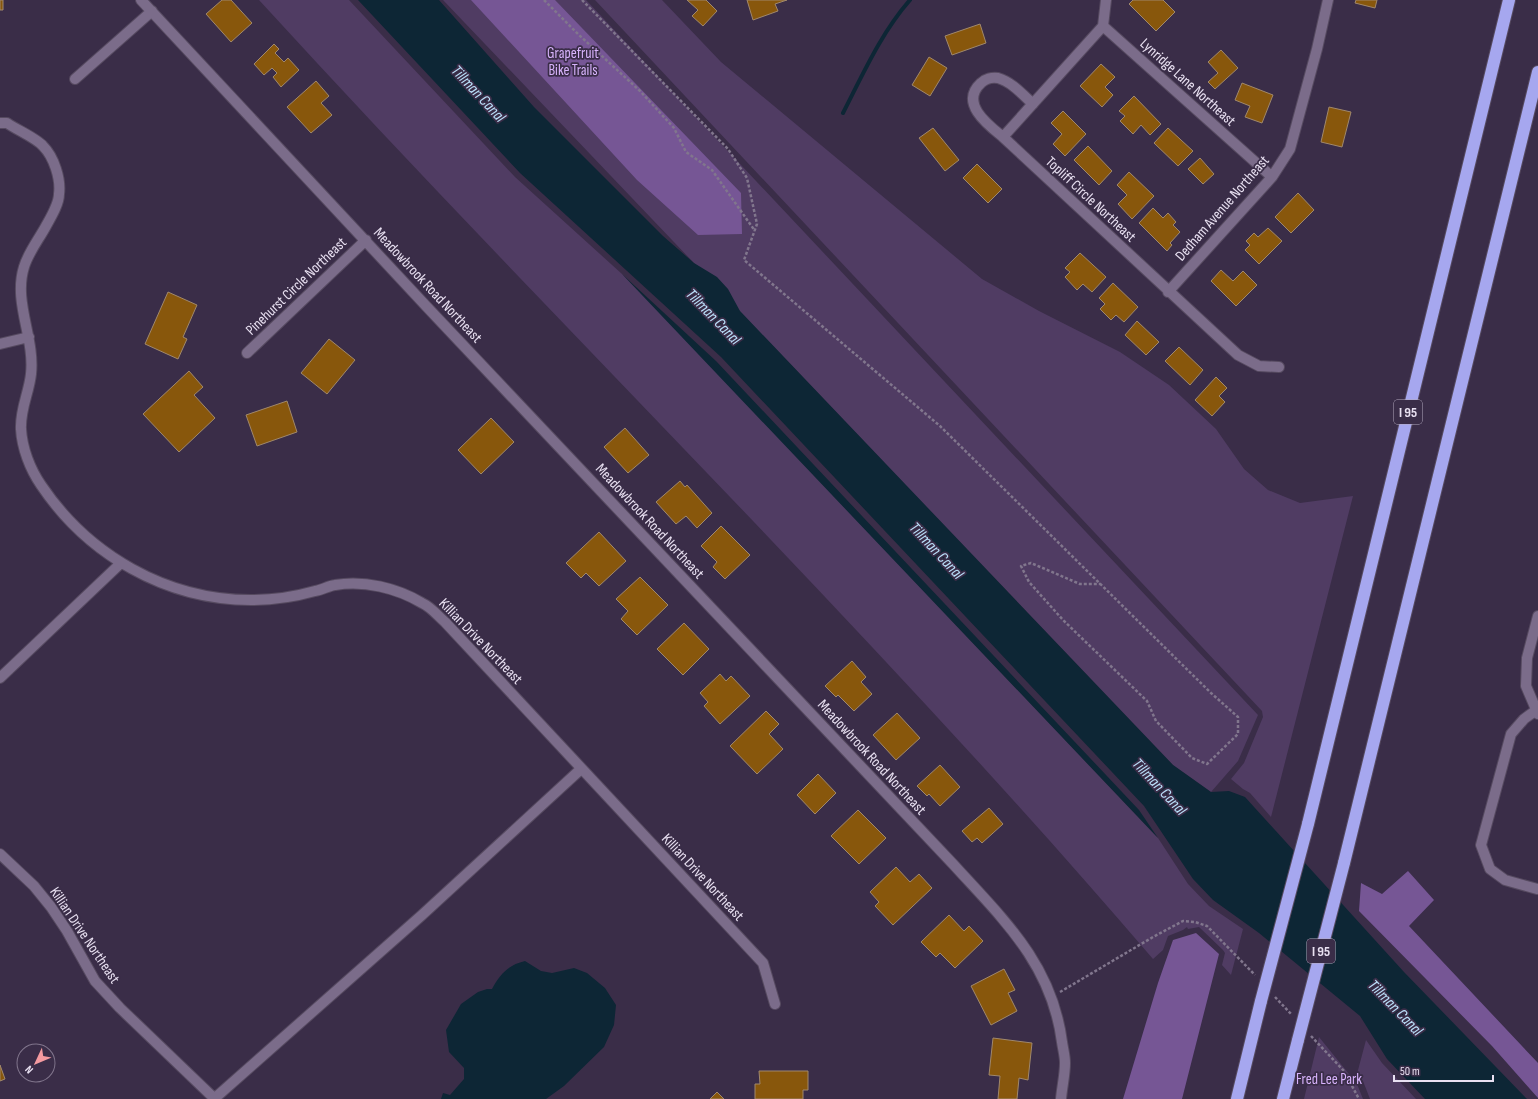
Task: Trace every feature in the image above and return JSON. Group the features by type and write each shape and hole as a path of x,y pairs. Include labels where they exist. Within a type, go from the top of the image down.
{"highway":[{"name":"I 95","path":"1237,1099 1261,1001 1308,824 1509,0"},
{"name":"I 95","path":"1283,1099 1344,863 1538,72"}],"street":[{"name":"Meadowbrook Road Northeast","path":"141,0 1008,925 1033,958 1052,997 1060,1028 1065,1062 1061,1099"},
{"path":"1033,104 1014,87 997,78 984,80 974,95 976,109 979,116 1003,137 1033,104 1103,26 1106,0"},
{"name":"Dedham Avenue Northeast","path":"1168,292 1272,177 1290,149 1317,49 1328,0"},
{"path":"75,79 152,11"},
{"name":"Lynridge Lane Northeast","path":"1103,26 1272,177"},
{"name":"Killian Drive Northeast","path":"0,123 7,124 43,146 56,169 60,195 49,220 24,266 20,287 29,337 31,374 21,411 21,428 23,446 30,465 40,483 74,526 96,546 121,563 141,575 174,589 221,598 251,600 284,598 335,585 350,584 393,589 424,604 445,622 763,963 775,1004"},
{"name":"Topliff Circle Northeast","path":"1003,137 1168,292 1238,355 1259,366 1279,367"},
{"name":"Pinehurst Circle Northeast","path":"247,353 366,240"},
{"path":"0,344 29,337"},
{"path":"0,678 121,563"},
{"path":"1537,889 1505,880 1490,869 1481,845 1511,734 1524,720 1537,713 1526,686 1527,658 1538,616"},
{"path":"215,1099 422,915 581,769"},
{"name":"Killian Drive Northeast","path":"0,854 10,861 34,886 51,907 95,982 215,1099"}],"path":[{"path":"544,0 578,34 640,91 674,128 686,152 712,170 755,231"},
{"path":"582,0 728,149 747,178 757,224 744,260 940,426 1101,584 1211,693 1238,717 1238,734 1207,764 1192,758 1156,721 1147,701 1063,620 1029,582 1021,566 1031,563 1080,584 1101,584"},
{"path":"1052,997 1152,937 1183,921 1195,922 1207,926 1256,977"},
{"path":"1273,995 1295,1018"},
{"path":"1306,1030 1344,1071 1359,1099"}],"green space":[{"path":"259,0 349,0 515,177 641,293 1158,838 1188,884 1209,906 1243,929 1231,975 1222,965 1225,953 1223,950 1199,927 1188,929 1187,927 1168,936 1163,950 1153,959 1045,836 935,715 710,476 370,120"},
{"name":"Grapefruit Bike Trails","path":"443,0 586,0 1258,715 1238,761 1211,792 1173,765"},
{"path":"471,0 555,0 741,193 742,234 698,235 637,180"},
{"path":"595,0 662,0 721,62 982,279 1039,311 1120,352 1169,385 1216,429 1244,469 1268,490 1300,503 1353,496 1271,817 1250,793 1231,779 1244,763 1263,717 1262,711"},
{"path":"1408,871 1434,900 1409,926 1538,1063 1538,1098 1492,1046 1359,911 1361,883 1382,894"},
{"path":"1196,933 1219,954 1182,1099 1123,1099 1158,983 1173,940"},
{"name":"Fred Lee Park","path":"1319,1037 1357,1084 1363,1099 1304,1099"},
{"path":"1366,1040 1382,1063 1416,1099 1370,1099 1363,1081 1357,1074"}],"water":[{"name":"Tillman Canal","path":"358,0 439,0 534,107 663,236 694,263 717,277 728,289 740,311 1173,765 1211,792 1229,791 1245,797 1404,972 1527,1099 1425,1099 1387,1059 1360,1016 1259,933 1213,900 1193,879 1144,806 721,357 520,173"},
{"path":"622,274 716,361 1139,810 1158,838"},
{"path":"525,961 541,971 552,973 574,968 587,973 605,988 616,1005 614,1025 604,1047 564,1086 546,1099 441,1099 443,1093 450,1095 464,1079 464,1068 449,1052 446,1030 461,1004 478,992 492,989 505,971 514,965"}],"building":[{"path":"0,0 3,0 3,10 0,10"},
{"path":"222,0 231,0 252,23 231,42 206,14"},
{"path":"687,0 706,0 717,11 703,26 692,16 698,10"},
{"path":"747,0 787,0 775,4 778,11 753,20"},
{"path":"1133,0 1163,0 1175,12 1156,31 1129,4"},
{"path":"1356,0 1377,0 1375,8 1355,3"},
{"path":"980,24 986,43 952,55 945,36"},
{"path":"274,44 279,49 275,53 284,62 288,58 299,70 281,87 273,77 277,73 272,68 264,75 254,64"},
{"path":"1221,50 1238,68 1215,89 1208,82 1218,73 1208,62"},
{"path":"929,57 947,68 930,96 912,85"},
{"path":"1101,64 1115,77 1105,87 1113,95 1102,107 1080,86"},
{"path":"316,81 329,96 321,103 332,115 311,133 287,107"},
{"path":"1242,83 1273,95 1262,123 1245,117 1250,106 1235,100"},
{"path":"1134,96 1161,124 1150,135 1141,125 1133,134 1120,121 1125,116 1119,111"},
{"path":"1329,107 1351,112 1342,147 1321,142"},
{"path":"1063,111 1086,134 1065,156 1053,144 1062,134 1051,123"},
{"path":"933,128 959,160 945,171 919,138"},
{"path":"1168,128 1193,151 1178,166 1154,143"},
{"path":"1088,146 1112,171 1099,185 1074,160"},
{"path":"1200,158 1214,174 1203,184 1188,169"},
{"path":"977,164 1002,189 988,203 963,178"},
{"path":"1129,172 1154,196 1132,219 1118,204 1127,195 1117,185"},
{"path":"1298,193 1314,210 1291,233 1275,217"},
{"path":"1153,208 1163,218 1168,213 1176,222 1173,225 1180,232 1170,243 1172,245 1167,251 1139,223"},
{"path":"1268,228 1282,241 1259,264 1245,250 1250,245 1246,241 1254,233 1258,237"},
{"path":"1080,253 1106,277 1092,292 1083,284 1077,290 1065,277 1070,272 1065,268"},
{"path":"1221,270 1233,281 1243,271 1257,285 1236,306 1211,281"},
{"path":"1113,283 1138,307 1124,322 1116,315 1111,320 1100,309 1105,304 1099,298"},
{"path":"168,292 197,305 183,337 187,339 178,359 145,344"},
{"path":"1137,321 1159,342 1146,355 1125,335"},
{"path":"329,339 355,360 327,394 301,373"},
{"path":"1179,347 1203,370 1190,385 1165,361"},
{"path":"189,371 203,387 194,395 215,418 179,452 143,414"},
{"path":"1216,377 1227,388 1219,396 1225,402 1212,416 1195,400"},
{"path":"287,401 297,432 257,446 246,415"},
{"path":"491,418 514,442 481,474 458,450"},
{"path":"625,428 649,455 628,473 604,447"},
{"path":"680,481 685,487 687,485 712,513 697,528 686,516 676,524 656,502"},
{"path":"721,526 750,555 725,579 713,567 717,562 701,546"},
{"path":"599,532 626,561 599,586 586,573 581,578 566,563"},
{"path":"640,577 668,605 637,635 621,619 628,611 616,599"},
{"path":"684,623 709,649 683,675 657,649"},
{"path":"852,661 866,677 861,682 872,694 854,711 838,695 836,697 825,686"},
{"path":"720,674 726,681 731,676 750,696 720,724 704,706 708,702 700,693"},
{"path":"766,711 779,724 769,734 783,749 757,774 730,746"},
{"path":"897,713 920,738 896,760 873,735"},
{"path":"940,765 960,787 940,806 929,794 927,796 917,786"},
{"path":"818,774 836,793 815,814 797,795"},
{"path":"989,808 1003,824 982,843 977,838 972,842 962,831"},
{"path":"858,810 886,838 859,864 831,836"},
{"path":"896,867 910,882 919,874 932,888 893,925 875,906 879,902 870,892"},
{"path":"949,915 964,931 969,926 983,941 955,968 940,953 936,957 921,942"},
{"path":"1004,969 1015,990 1008,993 1017,1011 991,1025 971,986"},
{"path":"993,1038 1032,1043 1028,1080 1019,1078 1017,1099 998,1099 1000,1076 989,1075"},
{"path":"0,1065 5,1079 0,1081"},
{"path":"759,1071 808,1071 808,1090 803,1090 803,1099 755,1099 755,1084 760,1084"},
{"path":"717,1092 724,1099 710,1099"}],"waterway":[{"path":"843,113 881,40 910,0"}]}
